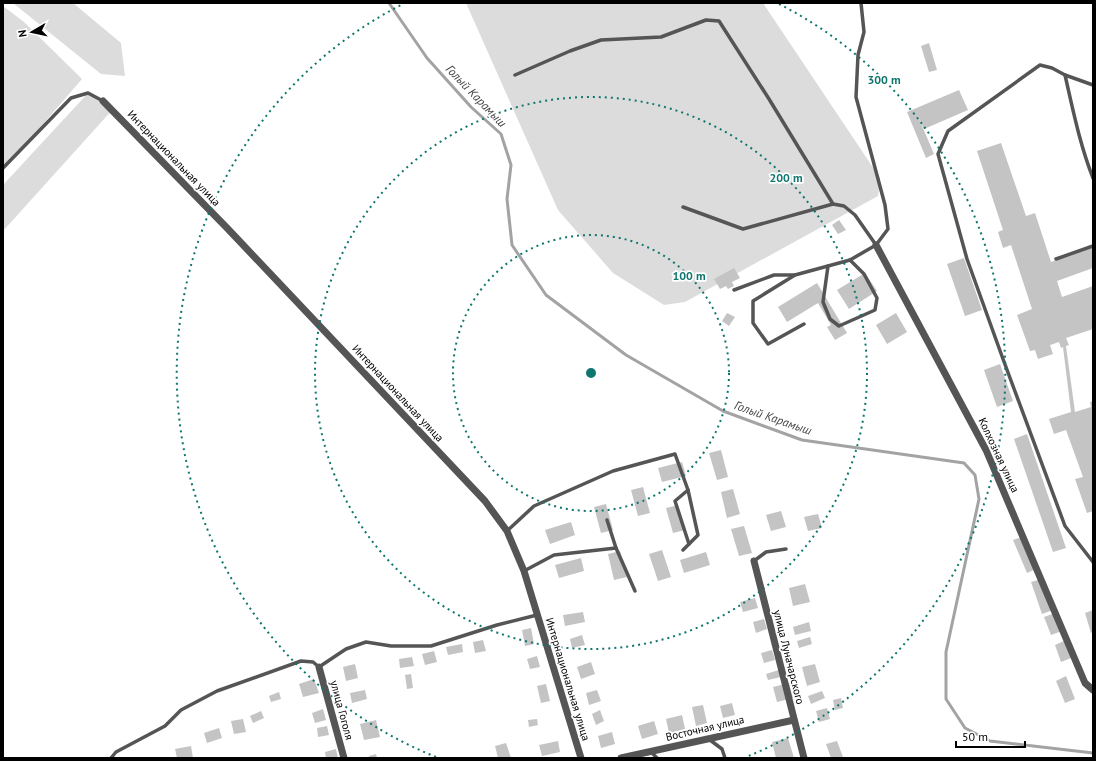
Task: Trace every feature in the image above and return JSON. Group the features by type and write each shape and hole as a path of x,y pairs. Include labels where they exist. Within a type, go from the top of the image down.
{"street":[{"name":"Интернациональная улица","path":"103,101 228,229 479,496 507,531 524,571 580,758"},
{"name":"Колхозная улица","path":"876,245 986,450 1085,683 1093,690"},
{"name":"улица Луначарского","path":"754,561 804,758"},
{"name":"улица Гоголя","path":"320,667 344,758"},
{"name":"Восточная улица","path":"621,758 794,720"}],"lane":[{"path":"734,290 774,275 795,275 850,260 876,245 888,229 885,205 856,97 858,55 864,32 861,3"},
{"path":"515,75 570,51 601,40 661,37 706,20 719,21 833,204"},
{"path":"1093,85 1065,75 1052,68 1040,66 948,131 938,154 968,259 1003,359 1065,526 1093,562"},
{"path":"1065,75 1074,116 1093,178"},
{"path":"3,168 71,98 88,93 103,101"},
{"path":"684,208 743,229 833,204 844,206 855,215 876,245"},
{"path":"1056,259 1093,246"},
{"path":"828,266 823,302 830,319 839,326 875,310 877,298 864,274 850,260"},
{"path":"795,275 753,301 753,323 768,344 804,324"},
{"path":"507,531 534,506 613,471 675,454 688,490 698,535 683,550"},
{"path":"688,490 675,501 689,544"},
{"path":"607,520 616,548 635,591"},
{"path":"524,571 554,555 616,548"},
{"path":"754,561 766,552 786,549"},
{"path":"112,758 116,752 166,726 181,710 217,691 301,661 313,662 320,667 346,649 366,642 391,646 431,646 497,625 537,615"},
{"path":"708,738 722,749 725,758"},
{"path":"650,751 657,758"}],"shaded area":[{"path":"13,3 73,3 121,43 125,76 101,74"},
{"path":"466,3 763,3 880,178 878,196 685,302 664,305 613,273 558,210"},
{"path":"3,6 24,22 82,79 3,170"},
{"path":"89,92 114,108 3,231 3,185"}],"building":[{"path":"929,43 937,70 929,72 921,46"},
{"path":"959,90 968,110 924,129 917,114 934,154 926,158 907,112"},
{"path":"1001,143 1026,216 1035,213 1051,262 1093,248 1093,268 1057,281 1062,297 1093,286 1093,329 1066,338 1069,345 1066,346 1075,412 1091,407 1090,402 1093,401 1093,511 1087,513 1075,479 1083,477 1066,430 1054,434 1049,419 1071,412 1063,347 1061,348 1059,342 1050,345 1053,354 1038,359 1035,350 1030,351 1017,315 1032,309 1011,245 1003,248 998,232 1003,230 977,151"},
{"path":"839,220 846,230 838,234 832,225"},
{"path":"964,258 982,310 965,316 947,264"},
{"path":"734,268 740,278 732,282 734,286 728,289 726,286 720,289 714,279"},
{"path":"865,273 877,291 849,309 837,290"},
{"path":"817,283 847,333 835,340 827,327 831,325 818,303 787,322 778,307"},
{"path":"727,313 735,317 729,326 722,321"},
{"path":"896,313 907,332 887,344 876,325"},
{"path":"1000,364 1013,401 997,407 984,370"},
{"path":"1027,434 1066,548 1053,552 1014,439"},
{"path":"721,450 728,477 717,480 709,453"},
{"path":"682,462 686,476 662,482 658,468"},
{"path":"643,487 650,513 638,516 631,490"},
{"path":"733,489 740,514 727,518 721,492"},
{"path":"606,504 613,530 601,533 594,507"},
{"path":"678,505 685,530 673,533 666,508"},
{"path":"781,511 786,527 771,531 766,515"},
{"path":"818,514 822,528 808,531 804,517"},
{"path":"571,522 575,535 550,544 545,530"},
{"path":"744,526 752,553 739,556 731,529"},
{"path":"1022,537 1036,569 1027,573 1013,540"},
{"path":"662,550 671,577 658,581 649,554"},
{"path":"620,551 627,577 614,580 608,554"},
{"path":"706,552 710,565 684,573 680,560"},
{"path":"581,558 584,571 559,578 555,565"},
{"path":"1041,579 1053,610 1042,614 1031,582"},
{"path":"805,584 810,602 793,606 789,588"},
{"path":"755,598 758,608 743,612 740,602"},
{"path":"1093,610 1093,632 1091,633 1085,613"},
{"path":"583,612 585,622 565,626 563,615"},
{"path":"1055,613 1062,631 1051,635 1044,617"},
{"path":"764,619 767,629 756,633 753,622"},
{"path":"809,622 811,631 795,635 793,627"},
{"path":"531,628 534,644 525,646 522,630"},
{"path":"582,635 585,645 572,648 570,639"},
{"path":"810,637 812,644 799,648 797,641"},
{"path":"483,640 486,651 475,653 473,642"},
{"path":"1064,641 1071,658 1061,662 1055,645"},
{"path":"462,644 463,652 448,655 446,647"},
{"path":"772,650 775,660 764,663 761,653"},
{"path":"434,651 437,662 425,665 422,654"},
{"path":"537,656 540,667 530,669 527,659"},
{"path":"412,657 414,666 400,668 399,659"},
{"path":"591,662 595,674 581,679 577,667"},
{"path":"355,664 358,678 346,681 343,667"},
{"path":"815,664 820,682 807,686 802,667"},
{"path":"779,670 781,677 768,680 766,674"},
{"path":"411,674 413,688 407,689 405,675"},
{"path":"1066,676 1075,699 1065,703 1056,681"},
{"path":"314,679 319,693 303,697 299,684"},
{"path":"789,683 793,698 777,702 773,687"},
{"path":"546,684 550,701 541,703 537,686"},
{"path":"365,690 367,699 352,703 350,693"},
{"path":"597,690 601,701 589,705 586,693"},
{"path":"822,691 825,698 811,704 808,696"},
{"path":"279,692 281,699 271,702 269,696"},
{"path":"841,698 843,708 835,710 833,700"},
{"path":"732,703 735,715 723,718 720,706"},
{"path":"703,705 707,723 696,726 692,707"},
{"path":"827,708 830,719 819,722 816,711"},
{"path":"323,709 326,720 315,723 312,713"},
{"path":"600,710 604,721 596,725 592,714"},
{"path":"261,711 264,718 253,723 250,716"},
{"path":"682,715 685,729 669,733 666,719"},
{"path":"243,719 246,732 234,734 231,721"},
{"path":"537,719 538,725 529,727 528,720"},
{"path":"376,720 380,737 364,740 360,724"},
{"path":"654,721 658,734 642,739 638,726"},
{"path":"327,726 329,735 318,737 317,728"},
{"path":"219,728 222,738 207,743 204,733"},
{"path":"612,732 615,744 601,748 598,736"},
{"path":"788,738 794,758 776,758 772,742"},
{"path":"558,741 560,752 542,756 539,745"},
{"path":"837,741 843,757 831,758 826,744"},
{"path":"506,743 511,758 498,758 495,746"},
{"path":"191,746 193,758 177,758 175,749"},
{"path":"336,749 338,758 326,758 325,752"},
{"path":"376,754 377,758 369,758 369,756"}],"waterway":[{"name":"Голый Карамыш","path":"389,3 427,58 471,107 501,134 511,165 507,199 512,245 546,295 626,355 723,411 802,440 964,463 975,475 979,499 946,652 946,699 965,728 990,741 1093,753"}]}
